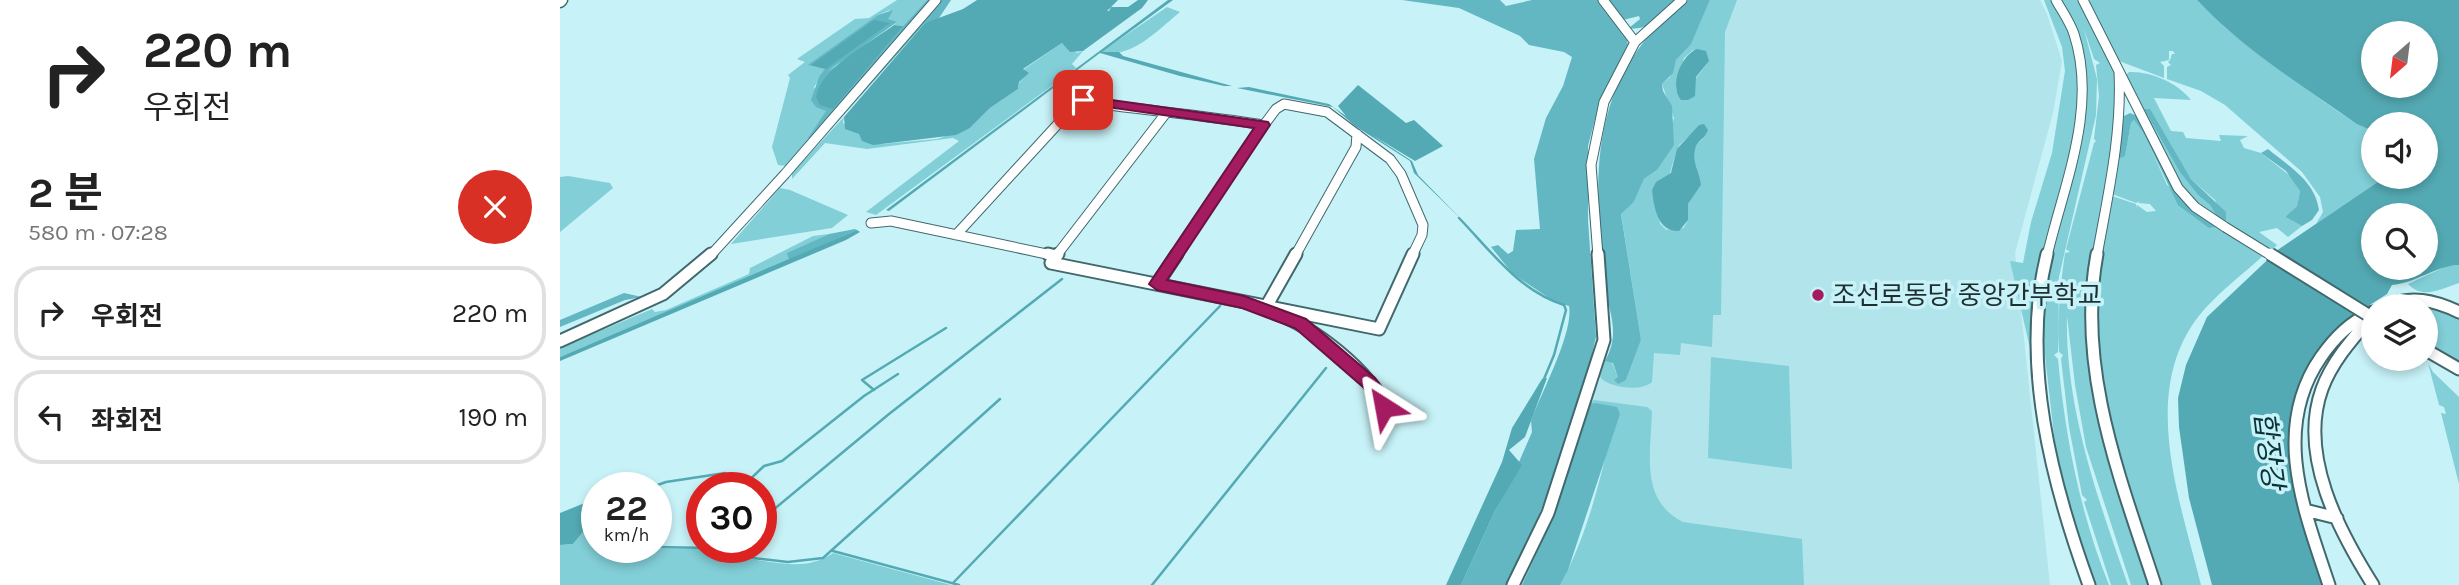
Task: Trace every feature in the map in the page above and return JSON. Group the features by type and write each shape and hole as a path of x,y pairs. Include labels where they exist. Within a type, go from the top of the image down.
{"street":[{"path":"560,341 663,294 691,273 785,174 936,0"},
{"path":"1603,0 1635,42"},
{"path":"1513,585 1548,513 1604,340 1591,165 1604,102 1635,42 1682,0"},
{"path":"2056,0 2068,20 2079,49 2084,75 2084,96 2071,163 2044,268 2039,330 2043,416 2074,547 2089,585"},
{"path":"2083,0 2178,188 2195,207 2361,308"},
{"path":"2119,72 2122,110 2091,294 2091,335 2113,447 2155,585"},
{"path":"956,235 1079,101 1166,113 1183,112 1264,125"},
{"path":"1157,284 1279,106 1291,104 1328,112 1398,167 1423,225 1418,245 1380,329 1051,263 1166,113"},
{"path":"2122,110 2140,112"},
{"path":"1266,307 1356,147 1357,134"},
{"path":"871,223 891,221 1056,256"},
{"path":"1244,302 1311,331 1369,382 1384,400 1384,407"},
{"path":"2438,304 2459,312"},
{"path":"2329,585 2305,510 2296,445 2296,412 2304,386 2334,338 2355,319 2361,318"},
{"path":"2361,329 2347,345 2321,390 2316,422 2319,456 2337,518 2373,585"},
{"path":"2334,338 2347,345"},
{"path":"2438,357 2459,369"},
{"path":"2305,510 2337,518"}],"shaded area":[{"path":"897,0 927,0 903,26 894,25 896,23 887,19 890,10 878,15 823,68 826,69 814,87 826,111 813,138 787,166 778,165 772,147 790,78 788,75 805,62 797,59 855,19 869,18"},
{"path":"927,0 932,0 813,138 808,138 826,111 816,107 811,100 819,77 825,69 808,65 878,15 893,10 888,19 897,22 828,71 903,26"},
{"path":"939,0 951,0 937,21 925,23 811,152"},
{"path":"1402,0 1500,0 1506,6 1532,0 1600,0 1627,38 1628,47 1600,100 1588,146 1588,220 1596,337 1584,387 1554,476 1533,531 1506,585 1461,585 1495,511 1521,465 1519,462 1532,432 1531,421 1567,331 1569,306 1555,302 1513,274 1491,247 1498,245 1508,254 1513,251 1516,230 1540,229 1534,159 1546,118 1563,86 1572,57 1564,52 1529,45 1520,36 1459,8"},
{"path":"1608,0 1679,0 1650,24 1629,28 1640,19 1639,16 1623,20"},
{"path":"1688,0 1710,0 1691,44 1676,60 1673,73 1662,84 1672,106 1674,145 1657,170 1644,179 1634,202 1621,214 1641,340 1626,380 1618,384 1614,380 1618,377 1613,363 1605,361 1610,351 1613,332 1605,284 1599,217 1600,152 1606,120 1616,90 1631,60 1656,28"},
{"path":"1710,0 1737,0 1725,32 1721,315 1713,315 1712,347 1681,343 1680,355 1654,353 1652,382 1633,388 1617,386 1600,377 1605,361 1611,361 1618,377 1626,380 1641,340 1621,213 1634,202 1644,179 1657,170 1674,118 1662,84 1670,77 1676,60 1691,43","holes":["1693,50 1707,64 1695,80 1676,91 1684,58","1696,130 1703,139 1694,155 1701,185 1688,204 1688,220 1684,228 1666,230 1660,224 1659,214 1672,165 1679,145"]},
{"name":"조선로동당 중앙간부학교","path":"1712,0 2040,0 2062,61 2053,113 2015,253 2050,585 1774,585 1667,523 1589,404 1620,336"},
{"path":"2044,0 2053,0 2071,39 2079,73 2077,122 2038,274 2035,370 2010,261 2023,263 2031,222 2052,153 2065,71 2062,47"},
{"path":"2058,0 2081,0 2113,64 2119,88 2088,336 2151,585 2131,585 2086,447 2067,316 2071,385 2078,419 2095,486 2128,585 2111,585 2084,502 2087,500 2082,495 2069,427 2061,359 2063,355 2059,352 2058,333 2058,352 2054,355 2058,359 2075,474 2109,585 2092,585 2058,471 2042,329 2045,285 2086,104 2085,76","holes":["2084,29 2094,59 2100,63 2096,65 2099,96 2094,139 2096,141 2066,249 2070,252 2065,253 2058,314 2059,277 2096,115 2097,79"]},
{"path":"2090,0 2197,0 2265,59 2361,125 2361,189 2367,189 2316,224 2323,212 2320,197 2302,172 2225,105 2201,91 2167,79 2167,67 2171,65 2168,62 2170,60 2172,54 2175,54 2173,51 2169,51 2169,60 2160,62 2164,66 2164,78 2119,61 2088,3"},
{"path":"1167,7 1180,12 1144,41 1123,52 1101,52"},
{"path":"1062,43 1077,53 1083,51 1072,64 1076,68 876,215 866,212 959,141 953,138 867,149 825,143 792,179 792,173 844,117 843,123 882,144 937,139 970,128 990,108 1018,89 1019,83 1028,73 1023,70"},
{"path":"2129,72 2163,79 2179,88 2191,100 2154,98 2171,131 2183,132 2186,138 2221,141 2219,135 2248,136 2240,140 2244,148 2261,153 2294,179 2300,191 2297,206 2285,217 2302,226 2288,237 2277,228 2259,232 2277,245 2268,250 2226,223 2215,200 2191,179 2170,145 2199,196 2210,205 2217,217 2185,193 2125,76"},
{"path":"2144,109 2150,109 2191,179 2226,212 2226,223 2217,217 2210,205 2180,172"},
{"path":"2130,113 2140,117 2169,178 2218,226 2209,228 2178,205 2143,132 2134,120 2131,123 2125,156 2118,159 2124,116"},
{"path":"2134,120 2143,131 2167,185 2218,226 2264,255 2198,317 2180,347 2171,380 2168,414 2170,449 2201,585 2159,585 2102,385 2095,335 2100,264 2112,196 2136,204 2137,208 2137,205 2147,212 2156,211 2150,204 2138,203 2140,201 2136,203 2112,194 2118,159 2125,155 2131,123"},
{"path":"2268,149 2300,175 2316,199 2319,210 2312,220 2302,226 2285,217 2297,206 2300,191 2286,171 2261,153"},
{"path":"560,177 610,183 613,188 560,232"},
{"path":"780,188 848,215 832,228 731,244"},
{"path":"857,230 789,260 787,253 829,234"},
{"path":"829,234 788,253 789,260 560,357 560,348 652,309 655,312 666,310 749,274 750,268 813,236"},
{"path":"2459,265 2459,283 2426,292 2414,289 2408,284 2417,280 2438,280 2438,270"},
{"path":"624,293 642,297 625,300 560,327 560,320"},
{"path":"2438,308 2459,316 2459,365 2438,352"},
{"path":"1711,357 1789,366 1792,469 1708,458"},
{"path":"2430,371 2459,397 2459,484 2441,413 2446,414 2444,407 2439,405"},
{"path":"1594,400 1647,407 1652,411 1651,474 1659,501 1669,513 1683,522 1802,539 1804,585 1560,585 1588,521 1617,408 1589,404"},
{"path":"1589,404 1617,407 1620,414 1568,570 1560,585 1522,585 1554,515"},
{"path":"581,534 581,563 672,563 672,549 686,549 686,563 796,564 821,560 833,553 951,585 560,585 560,545 573,544"}],"water":[{"path":"977,0 1118,0 1111,7 1128,7 1138,0 1148,0 1142,8 1083,51 1070,52 1062,43 1023,69 1029,73 1019,82 1018,89 990,108 970,128 956,135 873,145 862,141 859,134 845,129 844,117 925,23 963,9"},
{"path":"1168,0 1173,0 1102,52 1119,52 1123,56 1232,86 1180,76 1100,53 889,211 886,210"},
{"name":"합장강","path":"2197,0 2459,0 2459,265 2438,270 2438,203 2361,203 2361,280 2412,280 2392,285 2387,294 2361,294 2361,310 2330,339 2311,368 2295,448 2326,585 2212,585 2189,498 2179,427 2178,398 2186,365 2207,317 2279,249 2367,189 2438,189 2438,112 2361,112 2361,126 2234,35"},
{"path":"874,20 890,23 826,69 811,65"},
{"path":"894,25 903,26 833,109 820,105 816,97 827,76 848,56"},
{"path":"1697,49 1706,51 1709,61 1696,77 1695,96 1681,100 1676,87 1678,72 1686,58"},
{"path":"1358,85 1406,123 1414,120 1443,146 1415,161 1372,135 1412,161 1418,175 1462,220 1414,173 1410,161 1355,126 1333,107 1237,88 1249,87 1329,104 1346,116 1338,106"},
{"path":"1704,124 1708,130 1697,144 1694,155 1701,185 1688,204 1688,220 1679,231 1666,228 1658,218 1652,190 1656,182 1671,173 1677,149 1699,125"},
{"path":"857,230 860,232 846,240 560,361 560,357"},
{"path":"1547,378 1525,437 1509,450 1522,465 1495,511 1461,585 1446,585 1502,462 1512,428 1542,379"},
{"path":"581,504 581,534 573,544 560,545 560,513"}],"waterway":[{"path":"1459,218 1519,280 1564,305 1566,310 1554,355 1544,379"},
{"path":"777,507 889,414 1062,279"},
{"path":"953,583 1220,306"},
{"path":"874,390 862,380 946,328"},
{"path":"1152,585 1326,368"},
{"path":"874,390 898,374"},
{"path":"758,472 764,466 782,461 874,390"},
{"path":"777,561 823,558 1000,399"},
{"path":"672,481 686,479"},
{"path":"672,547 686,548"},
{"path":"833,551 959,585"}],"place":[{"name":"조선로동당 중앙간부학교","path":"1818,295"}],"route":[{"path":"1083,100 1264,125 1157,284 1244,302 1300,324 1369,382 1384,400 1384,407"}]}
